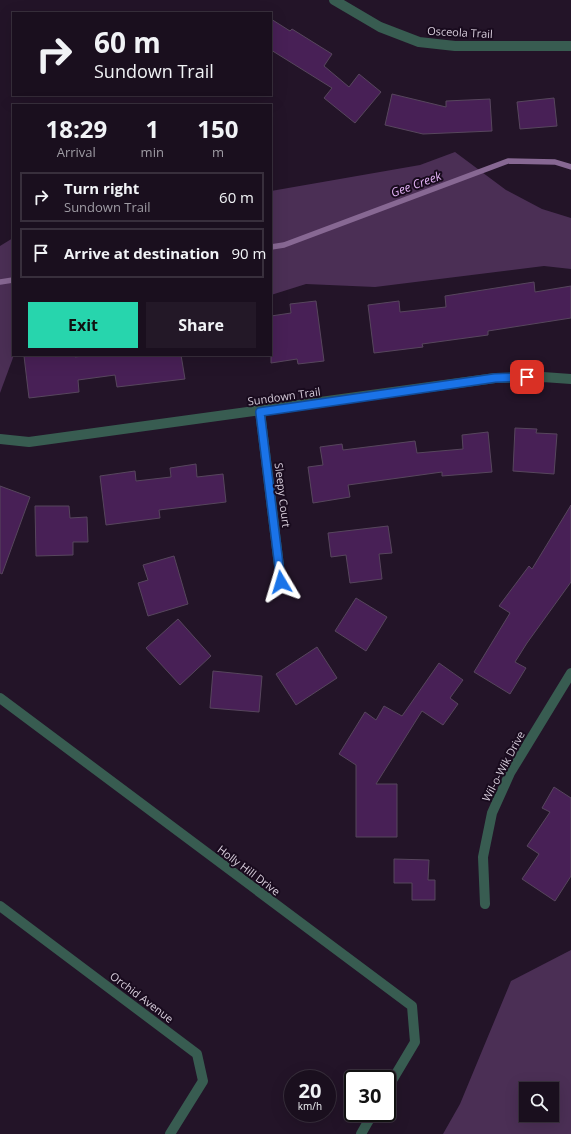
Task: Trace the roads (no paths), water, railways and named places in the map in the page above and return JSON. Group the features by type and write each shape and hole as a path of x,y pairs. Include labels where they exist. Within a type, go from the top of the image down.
{"street":[{"name":"Osceola Trail","path":"334,0 380,27 419,42 455,46 571,46"},
{"name":"Sundown Trail","path":"0,439 29,442 260,412 495,378 543,377 571,379"},
{"name":"Sleepy Court","path":"260,412 281,582"},
{"name":"Wil-o-Wik Drive","path":"485,904 483,857 492,813 510,773 571,673"},
{"name":"Holly Hill Drive","path":"0,698 412,1006 415,1042 396,1075"},
{"name":"Orchid Avenue","path":"0,906 197,1054 203,1081 170,1134"},
{"path":"361,1134 368,1122"}],"waterway":[{"name":"Gee Creek","path":"272,247 284,245 508,161 555,162 571,167"},
{"name":"Gee Creek","path":"0,282 12,280"}]}
